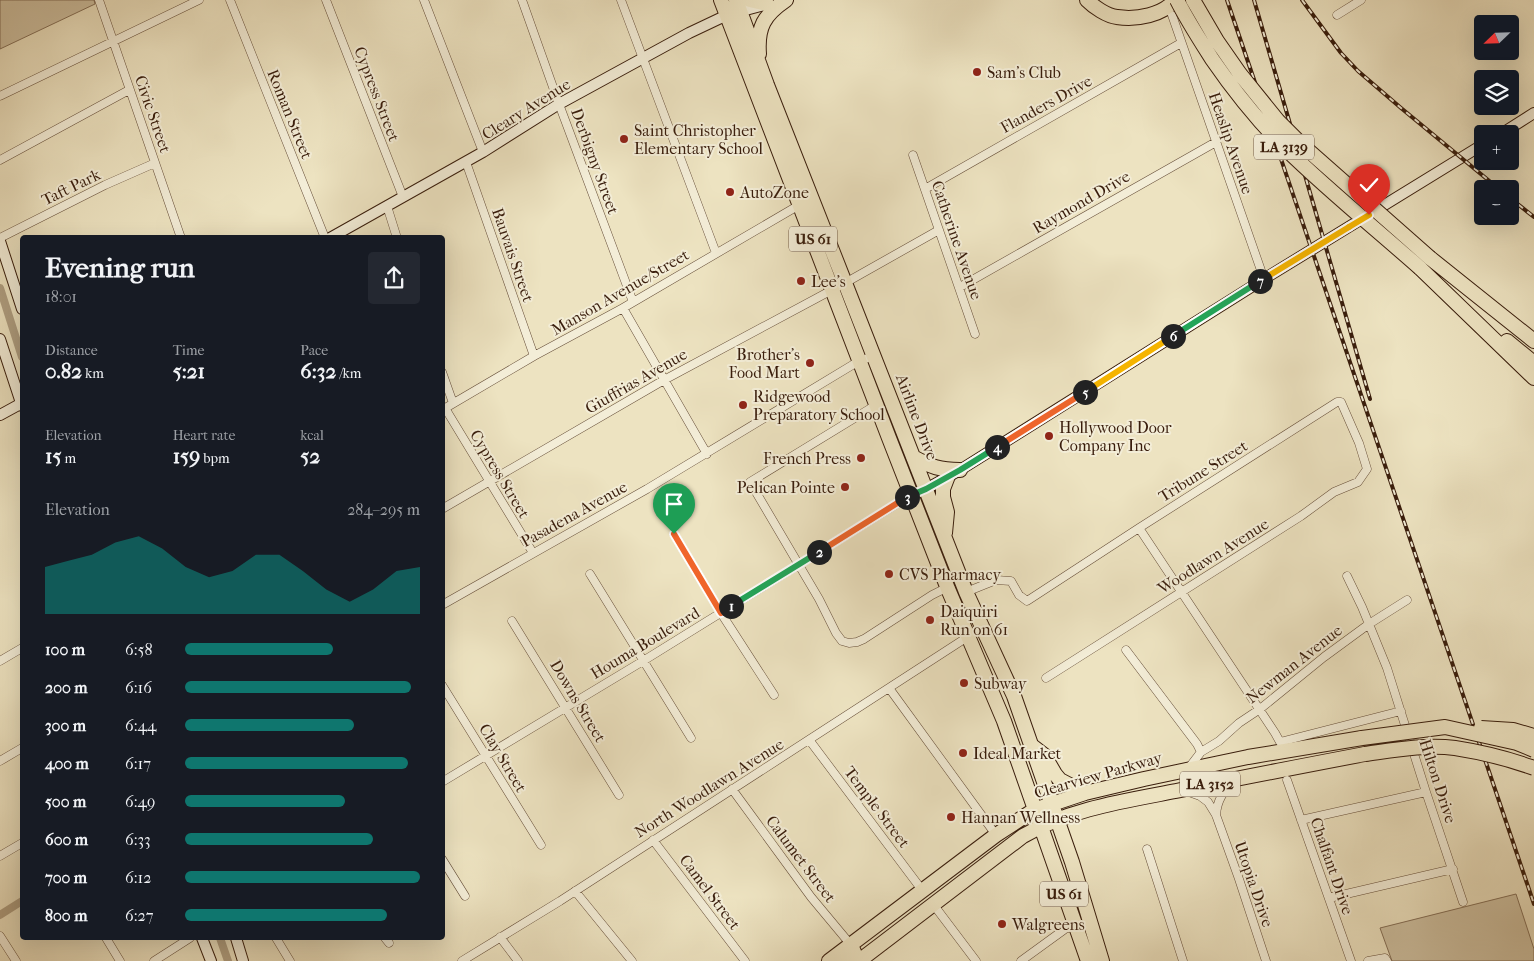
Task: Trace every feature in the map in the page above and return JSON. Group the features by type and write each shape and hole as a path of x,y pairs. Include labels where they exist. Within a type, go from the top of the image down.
{"highway":[{"name":"Airline Drive","path":"721,0 734,9 760,64 806,201 832,290 948,589 1004,721 1088,961"},
{"path":"750,0 774,2"},
{"path":"760,64 759,39 761,27 774,8 786,0"},
{"path":"1087,0 1094,6 1116,17 1130,18 1155,14 1170,7 1176,0"},
{"name":"LA 3139","path":"1176,0 1226,79 1250,110 1312,174 1425,263 1534,341"},
{"name":"LA 3139","path":"1193,0 1221,48 1278,121 1425,263 1534,363"},
{"name":"Airline Drive","path":"734,9 806,201 846,283 966,592 1014,696 1072,862 1102,961"},
{"path":"1425,263 1534,378"},
{"path":"914,457 929,466 954,473 943,489 947,512 944,537"},
{"path":"967,632 982,643 989,642"},
{"path":"1445,727 1513,730 1534,736"},
{"name":"Clearview Parkway","path":"829,961 996,835 1034,810 1124,783 1188,769 1362,738 1445,727"},
{"name":"LA 3152","path":"1445,727 1517,743 1534,750"},
{"path":"1031,745 1044,755 1060,780 1085,794"},
{"name":"LA 3152","path":"1057,820 1088,810 1241,777 1409,748 1454,748 1502,758 1531,768"},
{"name":"Clearview Parkway","path":"860,961 1024,836 1040,826 1057,820"},
{"path":"846,961 852,957 854,952 851,945"}],"main road":[{"name":"Cleary Avenue","path":"335,235 484,152 559,104 689,32 734,9 774,2"},
{"path":"1516,125 1534,114"},
{"path":"911,494 926,489 954,473 1474,150"},
{"path":"0,239 20,304"},
{"path":"0,268 5,270 13,282"},
{"path":"0,339 18,383"},
{"path":"0,415 20,405"},
{"path":"203,940 210,961"},
{"path":"237,940 243,961"}],"street":[{"name":"Civic Street","path":"99,0 180,235"},
{"path":"0,96 199,0"},
{"name":"Roman Street","path":"230,0 323,235"},
{"name":"Cypress Street","path":"326,0 403,197"},
{"path":"424,0 484,152"},
{"name":"Derbigny Street","path":"522,0 633,302"},
{"path":"621,0 716,253"},
{"path":"1337,15 1361,0"},
{"name":"Heaslip Avenue","path":"1172,15 1264,280"},
{"name":"Flanders Drive","path":"925,189 1181,44"},
{"path":"0,160 129,90"},
{"name":"Raymond Drive","path":"960,287 1216,142"},
{"name":"Catherine Avenue","path":"913,155 976,334"},
{"name":"Bauvais Street","path":"466,162 534,356"},
{"name":"Taft Park","path":"0,239 105,185 155,163"},
{"name":"Manson Avenue/Street","path":"445,408 534,356 623,308 806,201"},
{"path":"387,206 395,235"},
{"name":"Giuffrias Avenue","path":"445,507 664,380 846,283 939,230"},
{"path":"623,308 707,454"},
{"name":"Pasadena Avenue","path":"445,603 707,454 860,362 874,356"},
{"path":"445,380 453,403"},
{"name":"Tribune Street","path":"966,592 996,580 1011,581 1019,595 1027,601 1337,402 1341,402 1359,443"},
{"path":"876,405 750,481 842,641 849,643 864,639 932,595 948,589"},
{"name":"Cypress Street","path":"445,411 532,553"},
{"name":"Woodlawn Avenue","path":"1046,678 1301,516 1334,492 1358,482 1367,469 1359,443"},
{"name":"Houma Boulevard","path":"445,780 643,661 911,494"},
{"path":"1139,528 1280,742 1401,711"},
{"path":"674,534 721,613 774,695"},
{"path":"590,574 691,738"},
{"name":"Hilton Drive","path":"1347,576 1387,668 1463,902"},
{"name":"Newman Avenue","path":"1200,752 1219,741 1239,723 1260,709 1324,657 1369,624 1407,600"},
{"name":"Downs Street","path":"512,621 619,795"},
{"name":"North Woodlawn Avenue","path":"462,961 810,741 889,688 967,632"},
{"path":"0,659 20,649"},
{"path":"1126,650 1197,744 1200,752 1188,769"},
{"path":"889,688 996,835"},
{"name":"Clay Street","path":"445,689 541,845"},
{"name":"Temple Street","path":"810,741 922,890"},
{"path":"0,761 20,749"},
{"path":"1216,815 1216,807 1222,793 1241,777"},
{"name":"Chalfant Drive","path":"1287,780 1351,961"},
{"name":"Calumet Street","path":"732,789 811,897 851,945"},
{"name":"Utopia Drive","path":"1182,790 1200,796 1208,802 1216,815 1266,961"},
{"path":"1301,820 1426,792"},
{"name":"Camel Street","path":"653,840 745,961"},
{"path":"1,852 20,844"},
{"path":"1146,849 1183,961"},
{"path":"445,864 465,896"},
{"path":"1329,898 1453,869"},
{"path":"575,891 632,961"},
{"path":"933,904 976,961"},
{"path":"1021,961 1065,929 1076,925"},
{"path":"0,936 16,961"},
{"path":"500,937 518,961"},
{"path":"107,940 120,961"},
{"path":"154,961 187,940"},
{"path":"277,940 290,961"},
{"path":"1368,961 1385,958 1387,961"}],"shaded area":[{"path":"0,0 94,0 95,4 0,49"},
{"path":"1516,894 1534,949 1534,961 1392,961 1380,928"}],"waterway":[{"path":"0,288 20,351"},
{"path":"0,915 20,902"},
{"path":"221,940 228,961"}],"railway":[{"path":"1227,0 1534,904"},
{"path":"1254,0 1370,399"},
{"path":"1302,0 1341,53 1358,71 1488,180"},
{"path":"1519,205 1534,217"}],"place":[{"name":"Sam's Club","path":"977,72"},
{"name":"Saint Christopher Elementary School","path":"624,139"},
{"name":"AutoZone","path":"730,192"},
{"name":"Lee's","path":"801,281"},
{"name":"Brother's Food Mart","path":"810,363"},
{"name":"Ridgewood Preparatory School","path":"743,405"},
{"name":"Hollywood Door Company Inc","path":"1049,436"},
{"name":"French Press","path":"861,458"},
{"name":"Pelican Pointe","path":"845,487"},
{"name":"CVS Pharmacy","path":"889,574"},
{"name":"Daiquiri Run on 61","path":"930,620"},
{"name":"Subway","path":"964,683"},
{"name":"Ideal Market","path":"963,753"},
{"name":"Hannan Wellness","path":"951,817"},
{"name":"Walgreens","path":"1002,924"}],"route":[{"path":"674,534 721,613 911,494 926,489 960,470 1369,215"}]}
